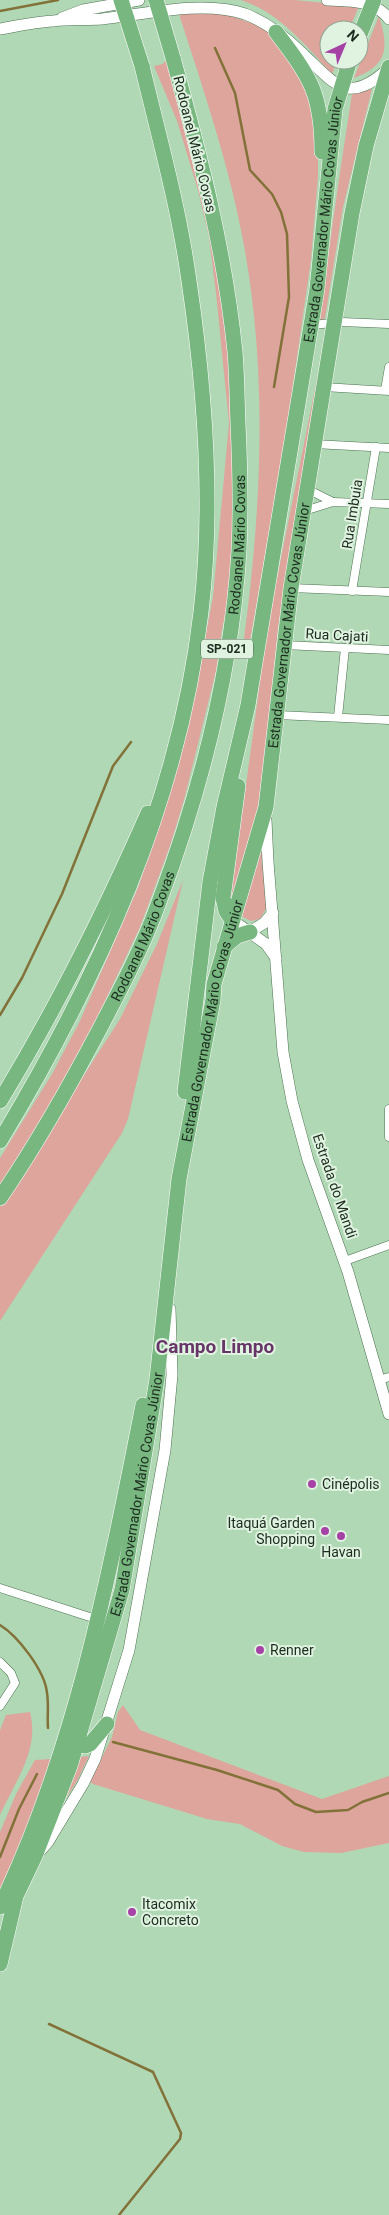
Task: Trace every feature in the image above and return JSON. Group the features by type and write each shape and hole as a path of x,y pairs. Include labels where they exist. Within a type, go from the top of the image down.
{"highway":[{"name":"Rodoanel Mário Covas","path":"0,1141 38,1078 92,974 139,864 174,754 201,614 206,545 205,441 197,337 189,279 164,156 142,66 121,0"},
{"name":"Rodoanel Mário Covas","path":"0,1198 75,1076 113,1004 160,902 199,781 212,726 230,629 241,506 235,355 227,289 212,208 174,58 156,0"},
{"path":"366,20 373,1"},
{"path":"276,32 299,61 317,96 322,125 325,216"},
{"name":"Estrada Governador Mário Covas Júnior","path":"0,1964 16,1896 35,1856 77,1742 107,1647 130,1549 157,1379 179,1179 213,1000 214,984 266,808 283,645 291,588 356,189 366,146 389,68"},
{"name":"Estrada Governador Mário Covas Júnior","path":"0,1907 41,1814 99,1620 149,1377 160,1254 185,1086 210,882 224,806 248,705 312,325 333,128 340,87 346,70"},
{"path":"232,920 226,911 223,893 248,705"},
{"path":"0,1101 84,947 127,861 174,754"},
{"path":"224,947 237,936 250,932"},
{"path":"71,1717 72,1736 77,1742 85,1746 90,1744 108,1724"}],"main road":[{"path":"53,21 83,10 139,0"},
{"path":"327,0 373,1 389,19"},
{"path":"0,29 53,21 85,20 196,8 217,8 244,14 259,20 304,54 332,82 340,87 364,87 389,68"},
{"name":"Estrada do Mandi","path":"266,808 268,862 278,962 283,1052 292,1101 308,1160 345,1261 384,1378 389,1414"},
{"path":"250,932 264,923 273,913"},
{"path":"232,920 266,944 278,962"},
{"path":"35,1856 48,1842 83,1784 95,1759 108,1724 129,1650 164,1459 172,1375 170,1253"}],"street":[{"path":"312,325 335,323 389,324"},
{"path":"324,387 387,390 389,368"},
{"path":"314,444 389,448"},
{"name":"Rua Imbuia","path":"352,591 376,447"},
{"path":"307,489 332,502"},
{"path":"304,511 332,502 389,504"},
{"path":"291,588 389,592"},
{"name":"Rua Cajati","path":"283,645 389,650"},
{"path":"338,717 345,648"},
{"path":"277,715 389,720"},
{"path":"388,1134 389,1109"},
{"path":"345,1261 389,1245"},
{"path":"0,1588 99,1620"},
{"path":"0,1662 11,1673 15,1683 13,1689 0,1706"}],"shaded area":[{"path":"241,0 294,0 359,6 353,20 319,20 319,60 291,31 268,13"},
{"path":"194,12 228,15 265,28 302,67 318,128 318,176 311,260 286,433 249,647 243,646 258,498 259,399 257,349 252,300 239,221 216,131 179,14"},
{"path":"379,16 384,37 383,54 374,67 365,73 354,78 357,70 369,70 369,41"},
{"path":"169,56 236,345 231,587 216,671 184,800 170,846 140,927 78,1058 0,1189 0,1158 52,1074 80,1021 139,885 172,784 188,724 213,597 229,423 209,237 198,190 177,121 154,66 163,64"},
{"path":"372,89 343,207 325,318 320,322 352,94"},
{"path":"322,354 318,389 278,628 259,819 233,902 231,895 268,623"},
{"path":"261,847 268,905 260,919 251,921 241,916"},
{"path":"183,880 128,1119 122,1133 0,1321 0,1206 120,1019 157,944"},
{"path":"123,1705 140,1730 322,1799 389,1776 389,1843 341,1853 304,1852 282,1846 240,1824 207,1819 93,1784 90,1782 112,1737 118,1712"},
{"path":"30,1712 32,1739 29,1752 0,1815 0,1730 6,1715"},
{"path":"89,1756 77,1781 62,1804 79,1757"},
{"path":"51,1759 31,1823 0,1893 0,1832 16,1794 35,1760"}],"waterway":[{"path":"0,11 58,0"},
{"path":"215,48 235,93 250,170 272,194 281,212 287,234 289,297 274,387"},
{"path":"0,1015 22,978 62,894 113,766 131,742"},
{"path":"0,1625 15,1637 36,1665 41,1675 48,1697 48,1728"},
{"path":"113,1742 217,1770 278,1790 295,1804 316,1812 348,1810 362,1802 389,1793"},
{"path":"0,1857 19,1809 37,1774"},
{"path":"49,2024 153,2072 181,2133 180,2139 119,2215"}],"place":[{"name":"Cinépolis","path":"312,1484"},
{"name":"Itaquá Garden Shopping","path":"325,1531"},
{"name":"Havan","path":"341,1536"},
{"name":"Renner","path":"260,1650"},
{"name":"Itacomix Concreto","path":"132,1912"}],"district":[{"name":"Campo Limpo","path":"215,1346"}]}
